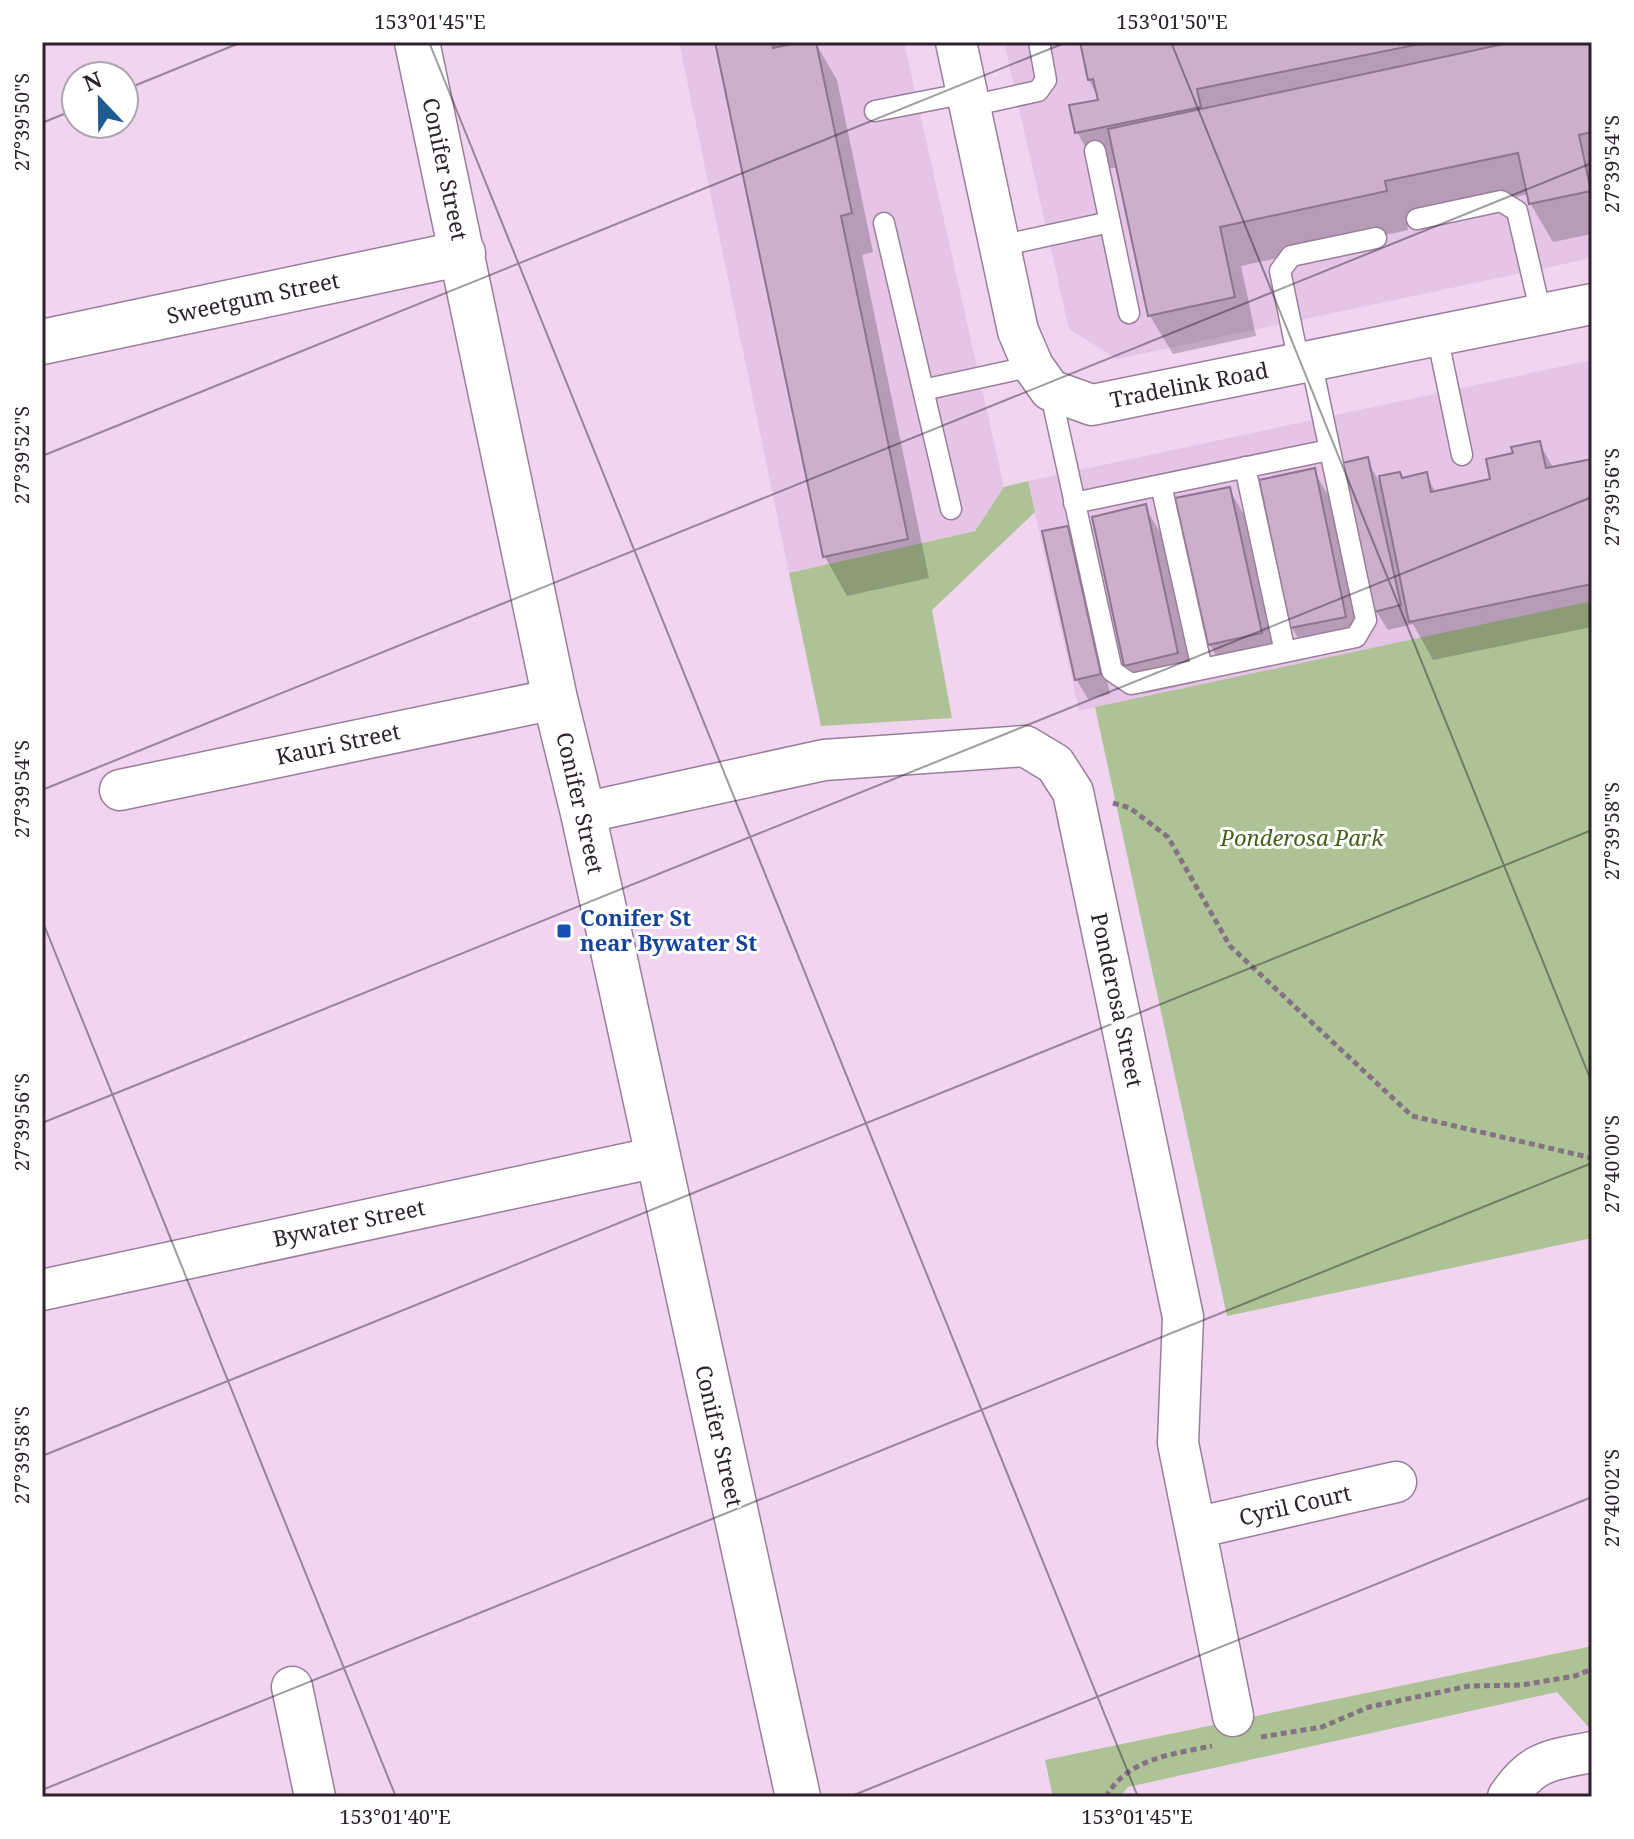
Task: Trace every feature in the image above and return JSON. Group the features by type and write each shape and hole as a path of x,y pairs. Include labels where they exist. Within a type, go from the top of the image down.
{"street":[{"name":"Conifer Street","path":"417,42 555,699 583,813 798,1797"},
{"path":"956,42 1018,331 1042,378"},
{"name":"Sweetgum Street","path":"42,342 463,253"},
{"name":"Tradelink Road","path":"1042,378 1092,405 1592,304"},
{"name":"Kauri Street","path":"120,790 555,699"},
{"name":"Ponderosa Street","path":"583,813 824,760 1025,746 1055,764 1073,792 1183,1317 1178,1443 1233,1733"},
{"name":"Bywater Street","path":"42,1290 657,1157"},
{"name":"Cyril Court","path":"1195,1528 1396,1482"},
{"path":"292,1687 315,1797"},
{"path":"1508,1797 1518,1782 1541,1763 1589,1752"}],"lane":[{"path":"875,111 1038,91 1046,80 1039,42"},
{"path":"1095,151 1129,313"},
{"path":"1417,219 1501,201 1517,211 1541,314"},
{"path":"1000,246 1110,222"},
{"path":"884,223 951,509"},
{"path":"923,390 1042,378 1112,671 1131,684 1356,637 1366,620 1329,450 1280,271 1291,256 1376,238"},
{"path":"1437,335 1462,455"},
{"path":"1074,503 1329,450"},
{"path":"1245,467 1285,652"},
{"path":"1161,485 1202,669"}],"path":[{"path":"1073,792 1130,808 1168,837 1230,946 1412,1116 1592,1158"},
{"path":"1106,1797 1110,1788 1140,1764 1233,1733 1322,1727 1369,1707 1469,1686 1522,1685 1575,1676 1592,1669"}],"shaded area":[{"path":"679,42 904,42 1004,487 975,531 789,573"},
{"path":"1004,42 1592,42 1592,258 1117,359 1069,329"},
{"path":"1592,360 1592,601 1079,711 1028,481"}],"green space":[{"path":"1028,481 1035,512 932,610 952,718 821,726 789,573 975,531 1004,487"},
{"name":"Ponderosa Park","path":"1592,601 1592,1238 1227,1316 1095,707"},
{"path":"1592,1646 1592,1731 1557,1692 1128,1787 1120,1797 1053,1797 1045,1760"}],"building":[{"path":"715,42 772,42 773,48 816,42 852,213 841,216 908,539 823,557"},
{"path":"1080,42 1430,42 1197,89 1201,107 1075,133 1069,105 1098,100 1093,79 1088,80"},
{"path":"1513,42 1592,42 1592,132 1579,135 1591,191 1529,204 1518,153 1385,181 1387,191 1220,227 1235,297 1148,316 1108,129"},
{"path":"1540,441 1546,468 1592,459 1592,584 1409,622 1379,476 1400,472 1402,478 1427,472 1431,492 1490,479 1486,459 1513,453 1511,447"},
{"path":"1368,457 1401,605 1374,612 1342,463"},
{"path":"1315,468 1346,617 1290,628 1259,480"},
{"path":"1230,487 1262,633 1208,645 1175,498"},
{"path":"1146,504 1178,653 1124,666 1092,517"},
{"path":"1068,526 1101,674 1075,680 1042,531"}],"place":[{"name":"Conifer St near Bywater St","path":"564,931"}]}
